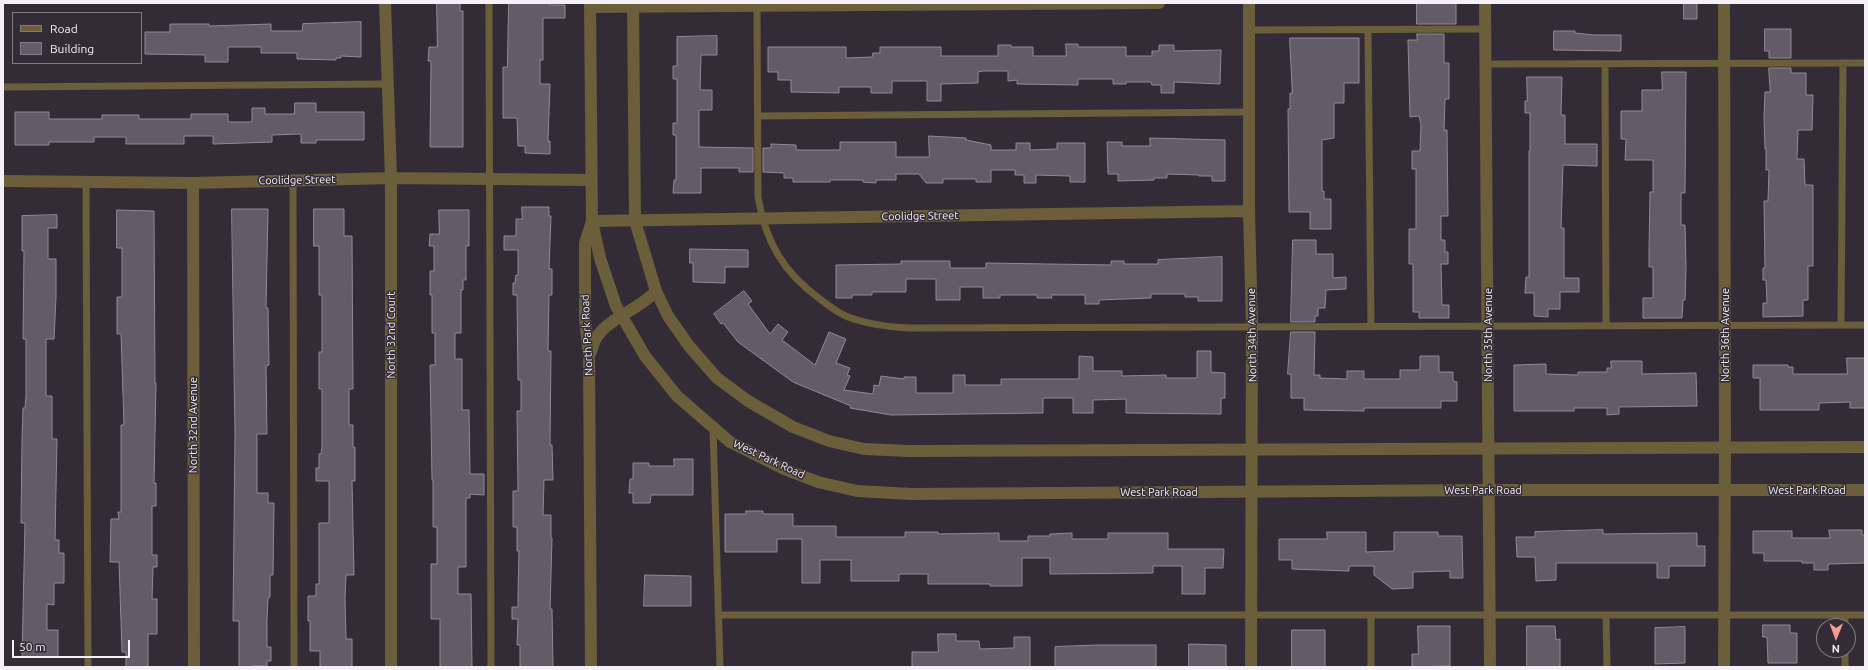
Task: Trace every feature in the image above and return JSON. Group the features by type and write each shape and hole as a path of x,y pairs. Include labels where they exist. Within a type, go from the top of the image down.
{"street":[{"name":"North 32nd Court","path":"385,3 391,178 391,667"},
{"path":"590,5 757,6 1159,3"},
{"name":"North 34th Avenue","path":"1249,3 1249,211 1252,327 1251,667"},
{"name":"North 35th Avenue","path":"1485,3 1490,667"},
{"name":"North 36th Avenue","path":"1724,3 1724,667"},
{"name":"North Park Road","path":"590,5 592,221 585,243 585,319 590,357 591,667"},
{"path":"633,5 635,221 656,291 668,316 689,346 717,378 748,401 793,428 829,441 864,448 909,451 1865,447"},
{"name":"Coolidge Street","path":"3,181 193,183 391,178 591,180"},
{"name":"North 32nd Avenue","path":"193,183 194,667"},
{"name":"Coolidge Street","path":"592,221 1249,211"},
{"name":"West Park Road","path":"592,221 602,265 616,306 645,356 677,396 730,442 784,469 818,482 857,491 911,494 1489,490 1865,490"},
{"path":"590,357 599,334 622,316 648,300 656,291"}],"lane":[{"path":"489,3 491,667"},
{"path":"757,6 758,197 762,218 777,256 790,274 805,288 829,306 852,319 880,326 909,328 1865,325"},
{"path":"1249,30 1485,29"},
{"path":"1368,30 1371,327"},
{"path":"1841,325 1842,63"},
{"path":"1485,64 1865,63"},
{"path":"1604,64 1606,326"},
{"path":"3,87 387,84"},
{"path":"758,116 1249,112"},
{"path":"293,180 294,667"},
{"path":"86,182 88,667"},
{"path":"713,427 720,667"},
{"path":"718,615 1865,615"},
{"path":"1371,615 1371,667"},
{"path":"1606,616 1607,667"}],"building":[{"path":"437,3 460,3 460,11 463,11 463,147 430,147 431,61 428,61 429,47 437,47"},
{"path":"509,3 549,3 549,5 565,5 565,18 543,18 543,60 540,60 540,84 550,84 548,141 550,141 550,154 525,153 525,146 518,146 517,118 503,118 503,67 507,67"},
{"path":"1417,3 1456,3 1456,24 1417,24"},
{"path":"1684,3 1697,3 1697,19 1684,19"},
{"path":"361,22 361,57 341,56 341,58 336,58 336,60 297,59 297,53 261,53 261,47 228,47 228,62 205,62 205,55 145,54 145,32 170,32 170,24 209,24 209,26 271,24 271,31 302,31 303,24"},
{"path":"1765,29 1791,29 1791,58 1769,58 1769,51 1765,51"},
{"path":"1554,31 1575,31 1575,33 1594,35 1621,35 1621,51 1554,50"},
{"path":"1417,34 1444,34 1444,63 1449,63 1449,99 1445,99 1444,130 1447,130 1448,216 1441,216 1441,240 1445,240 1445,252 1448,252 1448,264 1441,264 1442,305 1449,305 1449,318 1419,318 1419,312 1413,312 1413,264 1409,264 1409,229 1416,229 1416,169 1412,169 1412,151 1420,151 1421,124 1419,116 1410,117 1408,40 1417,40"},
{"path":"717,36 717,55 701,55 700,90 712,90 712,110 699,110 699,147 753,148 753,172 739,172 739,168 701,168 701,193 673,193 674,180 676,180 676,135 673,135 673,123 677,123 677,79 673,79 673,66 677,66 677,37"},
{"path":"1290,38 1359,38 1359,83 1344,83 1344,103 1334,103 1334,138 1322,140 1322,191 1324,191 1324,199 1331,199 1331,229 1310,229 1310,212 1289,212 1288,109 1290,109 1290,93 1292,93"},
{"path":"1066,44 1078,44 1078,47 1126,47 1126,56 1152,56 1152,51 1159,51 1159,45 1174,45 1174,51 1221,50 1220,84 1174,82 1174,93 1161,93 1161,85 1152,85 1151,82 1126,82 1126,84 1113,84 1113,79 1078,79 1078,85 1017,84 1017,80 1008,81 1008,71 983,71 978,72 978,83 941,84 941,101 927,101 927,81 892,81 892,93 871,93 871,87 839,87 839,93 791,92 791,80 778,80 778,72 768,72 768,47 846,47 846,58 872,57 873,53 880,53 880,47 941,47 941,56 998,56 998,45 1011,45 1011,47 1033,47 1033,56 1066,56"},
{"path":"1769,68 1791,68 1791,73 1806,73 1806,95 1813,95 1812,130 1798,130 1797,159 1804,159 1805,185 1813,185 1813,266 1808,266 1808,300 1803,300 1803,316 1763,317 1763,303 1767,303 1766,280 1763,280 1763,268 1765,268 1764,201 1768,201 1769,170 1766,170 1764,118 1765,92 1770,92"},
{"path":"1662,72 1686,72 1685,193 1681,193 1681,225 1685,225 1686,266 1685,300 1683,300 1682,318 1643,318 1643,298 1653,298 1653,267 1649,267 1649,251 1650,192 1653,192 1653,160 1625,160 1626,139 1621,139 1621,111 1642,111 1642,90 1662,90"},
{"path":"1527,77 1562,77 1561,115 1565,115 1565,144 1597,144 1597,166 1563,165 1561,228 1564,228 1564,278 1579,278 1579,292 1560,292 1560,309 1548,309 1548,317 1534,316 1534,293 1525,293 1526,277 1529,277 1530,113 1525,113 1525,101 1527,101"},
{"path":"295,103 316,103 316,112 364,112 364,140 316,140 316,143 301,143 301,134 272,135 272,142 213,144 213,136 184,136 184,144 126,144 126,137 94,137 94,142 49,142 49,145 15,145 15,112 49,112 49,119 102,119 102,115 139,115 139,119 191,119 191,114 228,114 228,122 252,122 252,108 265,108 265,114 294,114"},
{"path":"929,136 966,138 966,140 991,145 991,150 1016,150 1016,143 1030,143 1030,150 1057,149 1057,143 1085,143 1085,182 1070,182 1070,176 1036,175 1036,183 1024,183 1024,175 1015,175 1015,170 991,170 991,182 976,182 976,179 943,179 943,183 926,183 919,174 896,174 896,180 876,180 876,183 863,182 863,180 793,182 793,178 784,178 784,173 763,172 763,148 771,148 771,144 796,145 796,150 840,150 840,142 896,142 896,157 929,157"},
{"path":"1150,138 1225,140 1225,181 1212,181 1212,176 1167,174 1167,178 1154,178 1154,180 1118,181 1118,174 1108,174 1107,142 1122,142 1122,146 1150,146"},
{"path":"522,207 549,207 549,216 551,216 549,269 552,269 552,295 549,295 548,351 551,351 550,445 552,445 553,480 544,480 543,515 551,515 552,538 550,609 552,609 553,667 520,667 520,645 517,645 518,619 512,619 512,607 518,607 519,551 517,551 517,527 513,527 513,491 518,491 517,411 521,411 521,380 518,380 517,295 513,295 513,283 515,283 516,275 518,275 518,250 504,250 504,236 516,236 516,219 522,219"},
{"path":"232,209 268,209 266,308 268,308 269,365 266,366 267,434 257,434 257,493 268,493 268,503 274,503 273,575 270,575 270,597 268,598 267,621 267,647 271,647 271,661 267,661 267,666 252,667 239,667 239,621 233,621 235,434"},
{"path":"314,209 344,209 344,236 352,236 353,389 349,389 349,425 353,425 353,447 355,447 355,481 352,481 354,575 346,575 345,598 346,639 352,639 352,667 320,667 320,651 310,651 308,596 316,596 316,584 319,584 319,523 329,523 329,481 316,481 316,468 319,468 319,454 321,454 322,447 322,389 319,389 319,352 322,352 322,295 319,295 319,246 314,246"},
{"path":"117,210 154,211 156,383 154,483 156,483 156,506 152,506 152,555 157,555 157,567 153,567 152,599 157,599 157,634 148,634 148,667 126,667 126,652 122,652 119,562 110,562 111,519 119,519 118,512 121,512 121,425 124,425 121,334 117,334 117,297 122,297 122,248 117,248"},
{"path":"439,210 469,210 469,246 466,246 466,280 463,280 463,290 461,290 461,333 455,333 455,359 462,359 462,410 469,410 470,474 484,474 484,495 470,494 470,498 466,498 466,567 458,567 458,594 471,594 472,667 440,667 440,619 431,619 431,564 437,564 437,527 433,527 430,365 435,365 435,333 432,333 432,295 430,295 430,271 434,271 434,246 429,246 430,234 439,234"},
{"path":"57,215 57,228 48,228 48,259 56,259 56,297 54,339 46,339 46,396 52,396 52,439 57,439 55,540 59,540 59,553 64,553 64,583 54,583 54,605 47,604 47,630 58,630 58,657 22,657 25,523 21,523 22,439 23,408 25,408 26,396 26,339 23,339 24,251 22,251 22,216"},
{"path":"1293,240 1316,240 1316,254 1333,254 1333,278 1346,277 1346,289 1326,290 1325,308 1318,308 1318,316 1315,316 1315,322 1291,322"},
{"path":"690,249 748,250 748,267 725,267 725,283 693,282 693,263 690,263"},
{"path":"1222,257 1222,301 1198,301 1198,297 1185,297 1185,294 1151,294 1151,298 1099,300 1099,304 1085,304 1085,295 1051,295 1052,298 1037,298 1037,295 1000,295 1000,298 983,298 983,287 960,287 960,300 936,300 936,279 906,279 906,292 872,292 872,295 852,295 852,298 836,298 836,265 901,264 901,261 950,261 950,268 986,268 986,263 1111,265 1111,261 1124,261 1124,264 1158,264 1158,260"},
{"path":"744,291 752,301 748,304 770,334 778,324 788,332 782,340 815,365 829,332 846,339 836,363 850,368 847,375 850,376 844,390 873,394 874,385 879,386 881,376 904,379 904,377 916,377 916,393 953,393 953,375 965,375 965,385 1001,385 1001,379 1079,379 1079,356 1093,357 1093,371 1122,371 1122,376 1166,375 1166,378 1197,378 1197,351 1211,351 1211,372 1225,373 1225,398 1221,398 1221,414 1126,413 1126,399 1093,400 1093,413 1073,413 1073,398 1043,398 1043,413 891,415 850,408 851,406 793,382 738,342 723,323 721,324 714,314"},
{"path":"1291,332 1315,332 1314,375 1320,375 1320,378 1347,379 1347,371 1364,371 1364,379 1400,379 1400,370 1420,370 1420,356 1439,356 1439,372 1453,372 1453,381 1457,382 1457,401 1441,401 1441,408 1364,408 1364,411 1304,410 1304,398 1291,398 1291,374 1288,374"},
{"path":"1847,358 1865,358 1865,408 1850,408 1850,402 1819,403 1819,410 1760,410 1760,378 1753,378 1753,365 1788,365 1788,367 1793,367 1793,374 1847,374"},
{"path":"1611,361 1642,361 1642,374 1696,373 1697,406 1619,407 1619,414 1607,415 1607,408 1574,408 1574,411 1514,411 1514,365 1546,364 1546,374 1578,375 1578,372 1607,372 1607,368 1611,368"},
{"path":"674,459 693,459 693,495 651,495 650,503 633,503 633,493 629,493 630,479 633,479 633,463 649,463 649,466 674,466"},
{"path":"746,511 763,511 763,514 793,514 793,526 836,526 836,537 905,537 905,532 938,532 938,534 999,533 999,541 1028,541 1028,536 1050,536 1050,534 1072,533 1072,539 1108,539 1108,533 1168,533 1168,549 1224,549 1223,568 1205,568 1205,594 1182,594 1182,566 1153,566 1153,573 1050,574 1050,558 1022,558 1022,586 990,586 990,584 928,584 928,574 899,574 899,581 851,581 851,560 820,560 820,583 802,583 802,539 777,539 777,552 725,552 725,514 746,514"},
{"path":"1603,530 1603,534 1697,533 1697,546 1705,546 1705,566 1669,566 1669,578 1657,578 1657,563 1556,563 1556,580 1536,581 1535,557 1517,557 1516,537 1535,537 1535,532"},
{"path":"1829,530 1862,530 1862,535 1865,535 1865,563 1828,564 1828,570 1814,570 1814,563 1802,563 1802,561 1764,561 1764,553 1753,553 1753,531 1792,531 1792,538 1830,538"},
{"path":"1327,532 1366,532 1366,552 1394,551 1394,532 1438,532 1438,536 1462,536 1463,578 1450,578 1450,571 1413,572 1413,588 1392,589 1374,575 1374,566 1349,566 1349,571 1292,569 1292,560 1279,560 1279,539 1327,539"},
{"path":"645,575 691,576 691,606 644,606"},
{"path":"1763,625 1790,625 1790,633 1797,633 1797,663 1768,663 1767,637 1763,637"},
{"path":"1418,626 1450,626 1450,666 1412,667 1412,654 1418,654"},
{"path":"1527,626 1555,626 1556,640 1560,639 1560,667 1527,667"},
{"path":"1685,627 1685,663 1655,664 1655,628"},
{"path":"1292,630 1325,630 1325,667 1292,667"},
{"path":"938,634 956,634 956,641 979,641 980,649 1014,648 1014,637 1030,637 1030,667 912,667 912,652 938,652"},
{"path":"1189,644 1226,645 1226,667 1189,667"},
{"path":"1156,645 1156,667 1055,667 1055,647"}]}
